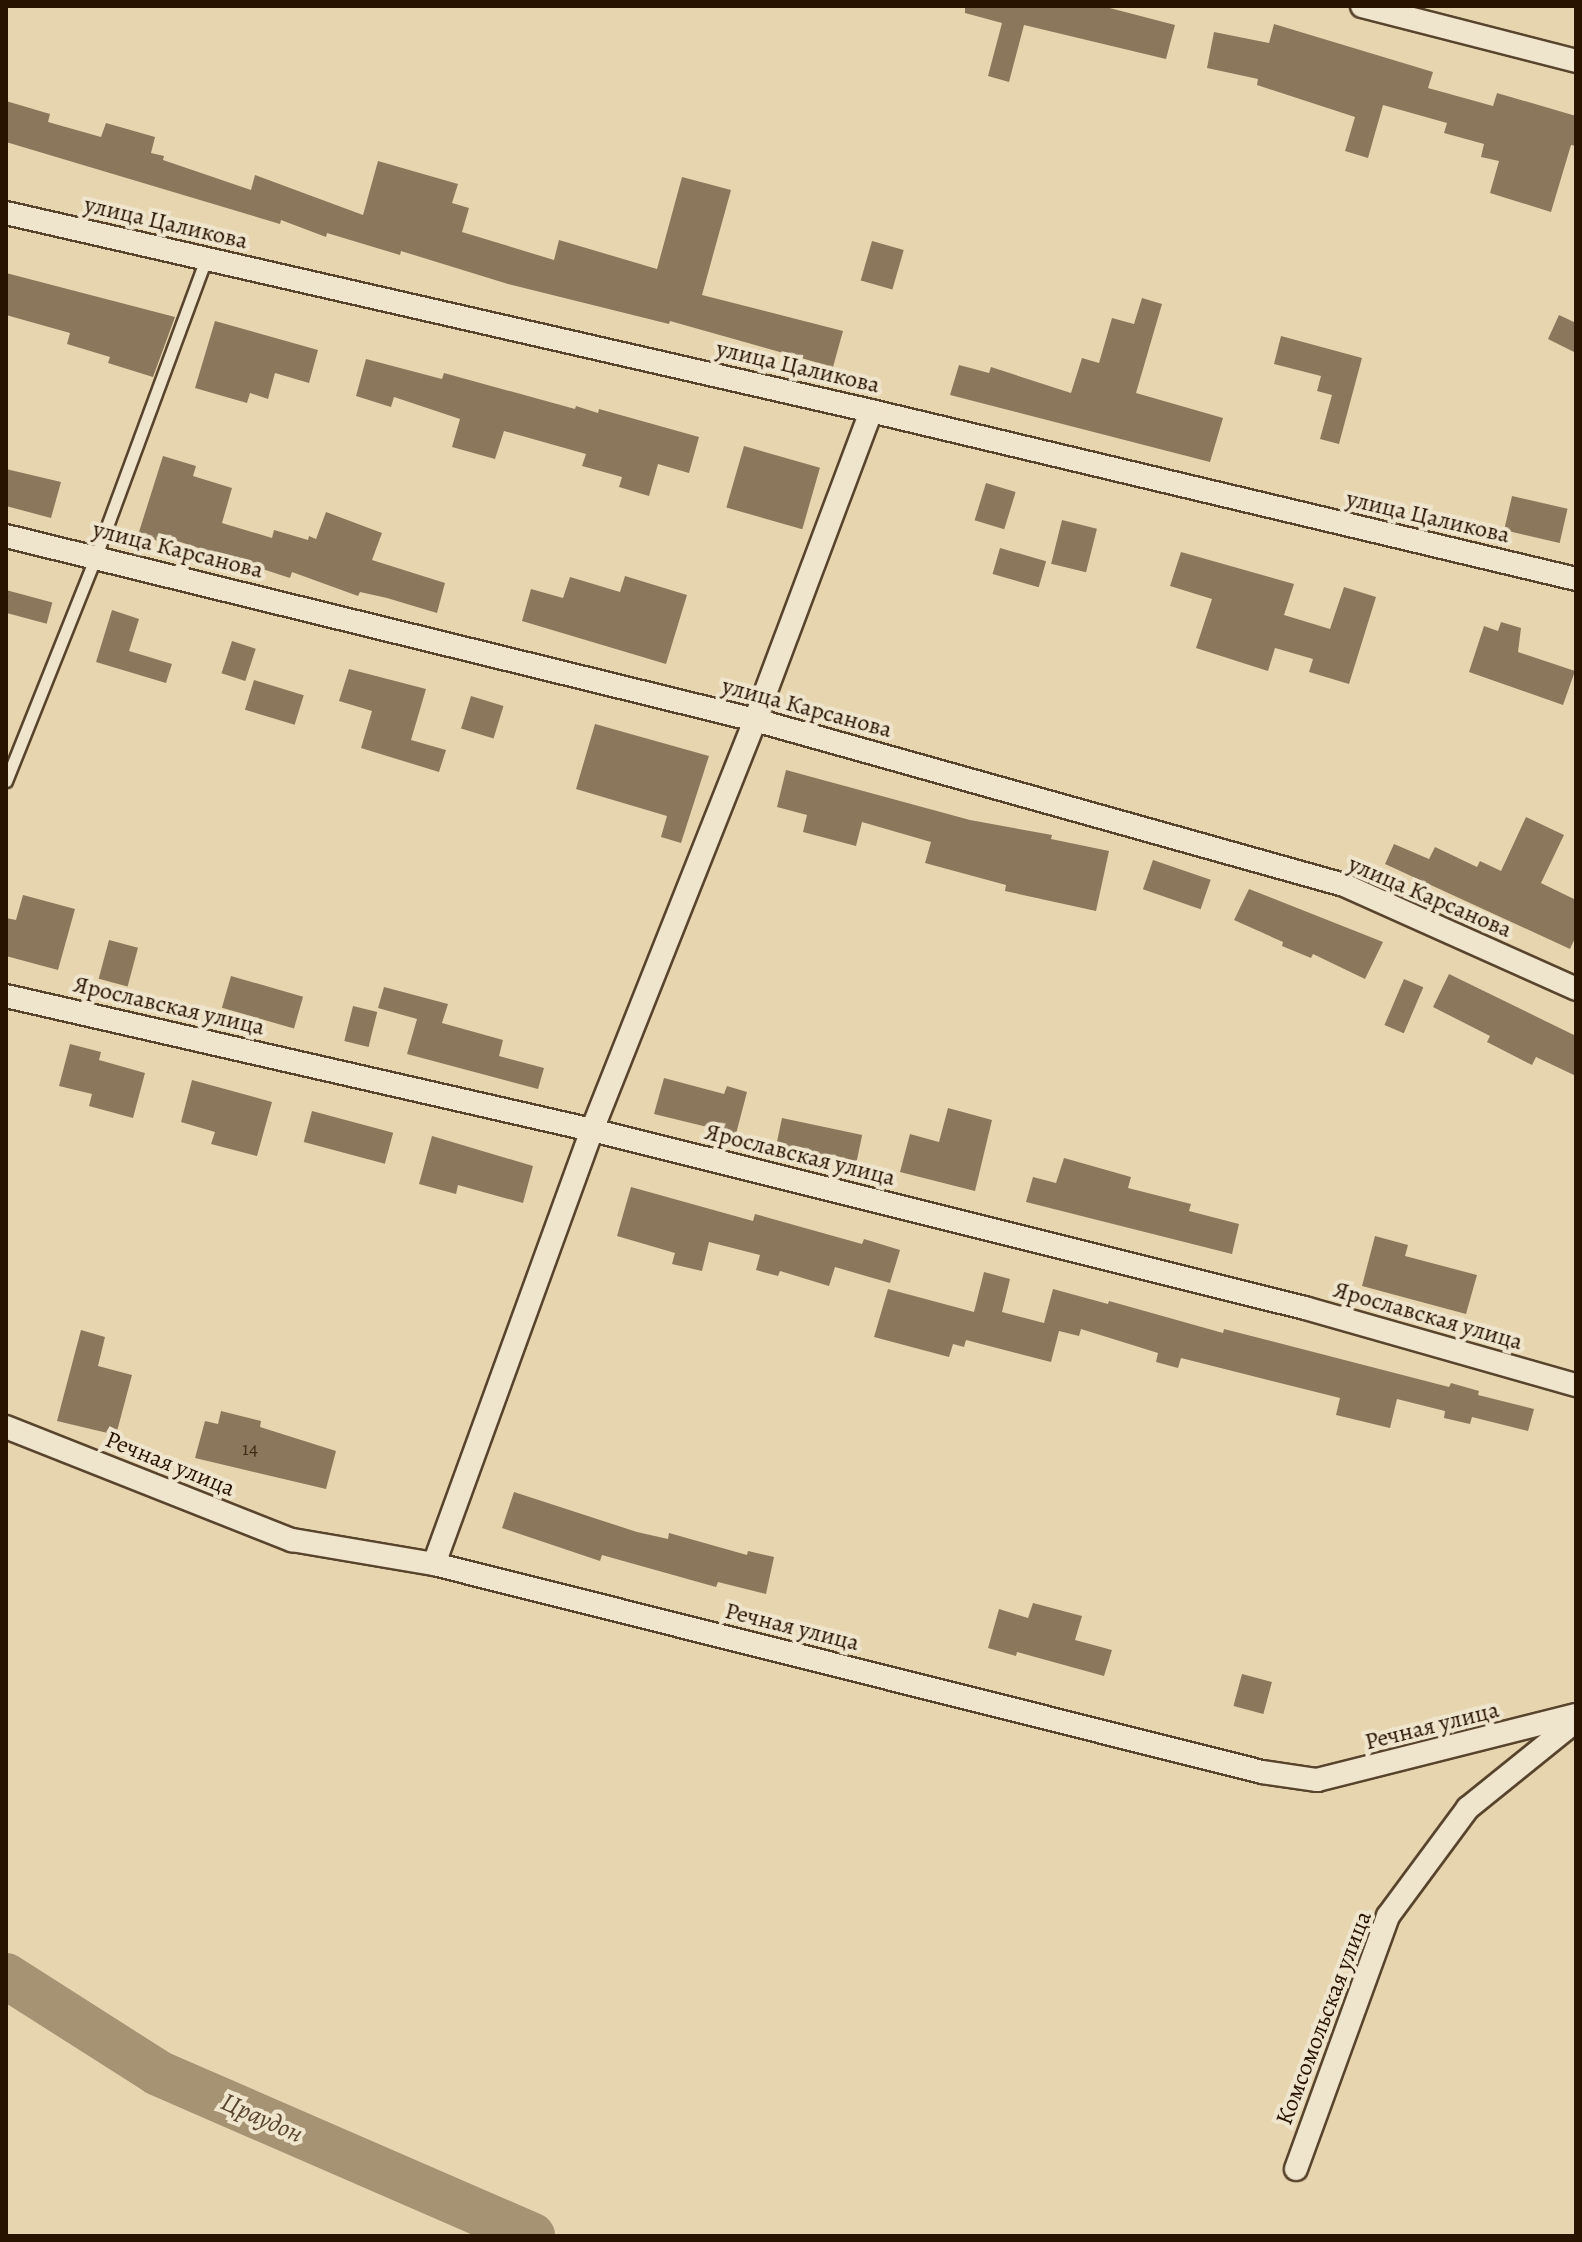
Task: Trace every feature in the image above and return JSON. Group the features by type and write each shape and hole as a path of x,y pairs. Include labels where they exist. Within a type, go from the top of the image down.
{"street":[{"path":"1362,6 1576,61"},
{"name":"улица Цаликова","path":"6,213 871,411 1576,579"},
{"path":"434,1564 592,1130 755,720 871,411"},
{"name":"улица Карсанова","path":"6,536 755,720 1344,885 1576,989"},
{"name":"Ярославская улица","path":"6,996 592,1130 1305,1308 1576,1385"},
{"name":"Речная улица","path":"6,1427 292,1540 434,1564 1262,1772 1317,1780 1576,1718"},
{"name":"Комсомольская улица","path":"1296,2169 1388,1916 1468,1808 1576,1718"}],"lane":[{"path":"6,781 96,556 206,258"}],"building":[{"path":"965,6 1102,6 1175,25 1166,59 1024,25 1009,82 988,76 1002,23 965,13"},
{"path":"1274,24 1433,72 1428,88 1493,106 1497,93 1576,116 1576,146 1571,145 1551,212 1490,193 1499,161 1481,157 1484,144 1444,133 1447,123 1383,105 1368,158 1345,151 1355,117 1257,85 1258,79 1207,68 1214,32 1269,43"},
{"path":"6,101 50,114 48,122 101,137 106,123 155,137 151,153 164,156 163,160 251,190 255,175 363,215 378,161 458,184 452,203 469,208 462,232 554,260 559,240 657,269 682,177 731,190 702,295 843,331 833,367 670,321 669,324 508,284 401,251 400,255 327,233 326,237 281,220 280,224 6,142"},
{"path":"872,241 904,250 892,290 861,280"},
{"path":"6,273 175,317 153,377 108,363 110,357 67,344 70,333 6,315"},
{"path":"1142,298 1162,304 1136,393 1223,418 1210,462 950,395 959,365 989,373 991,367 1071,393 1082,358 1099,363 1112,318 1134,324"},
{"path":"1559,315 1576,323 1576,353 1548,339"},
{"path":"215,321 318,350 309,383 275,373 268,399 250,393 247,403 195,388"},
{"path":"1281,336 1362,358 1339,444 1320,439 1332,395 1317,391 1321,376 1274,364"},
{"path":"366,359 442,379 444,373 575,409 576,406 598,413 599,409 699,437 689,473 658,464 649,496 619,487 622,477 582,466 586,454 504,431 495,459 452,447 460,419 394,397 391,407 356,396"},
{"path":"744,446 820,468 802,529 726,508"},
{"path":"163,456 196,466 193,476 232,488 222,523 272,538 274,530 308,540 309,536 316,539 326,512 382,533 372,560 445,583 437,613 360,592 358,596 292,572 290,578 174,540 172,545 138,535"},
{"path":"6,469 61,482 51,518 6,506"},
{"path":"986,483 1016,492 1004,529 975,520"},
{"path":"1512,496 1568,509 1560,543 1504,530"},
{"path":"1062,520 1097,529 1086,572 1051,564"},
{"path":"1000,548 1046,561 1039,587 993,574"},
{"path":"1181,552 1294,584 1284,615 1330,629 1344,587 1376,597 1349,684 1309,672 1313,659 1275,648 1268,671 1196,648 1212,599 1170,586"},
{"path":"625,576 687,595 666,664 522,621 531,589 563,598 570,577 620,592"},
{"path":"6,590 52,602 47,624 6,613"},
{"path":"112,610 139,619 129,651 172,664 166,683 96,662"},
{"path":"1501,622 1521,628 1518,652 1575,671 1563,705 1469,672 1484,626 1498,631"},
{"path":"232,641 256,649 245,681 221,673"},
{"path":"349,669 426,689 411,740 446,750 439,772 361,748 372,711 339,701"},
{"path":"254,680 304,695 295,725 245,710"},
{"path":"471,696 504,706 494,738 461,729"},
{"path":"595,724 709,756 681,843 661,837 667,816 576,789"},
{"path":"786,770 970,820 1052,835 1051,839 1109,851 1096,911 1005,891 1006,885 925,863 931,842 862,822 856,846 803,832 807,815 777,807"},
{"path":"1526,817 1564,835 1541,883 1576,900 1576,936 1570,949 1385,864 1394,844 1429,859 1435,847 1477,867 1480,861 1501,871"},
{"path":"1153,860 1211,880 1201,909 1143,889"},
{"path":"1249,889 1383,942 1365,979 1313,954 1311,958 1282,946 1283,942 1234,920"},
{"path":"23,895 75,909 58,970 6,956 6,918 16,920"},
{"path":"109,940 138,948 128,986 99,979"},
{"path":"1449,974 1576,1036 1576,1076 1536,1057 1532,1065 1487,1042 1490,1036 1433,1007"},
{"path":"231,976 303,997 294,1028 222,1008"},
{"path":"1404,979 1423,987 1404,1033 1384,1025"},
{"path":"384,987 448,1004 442,1023 503,1040 499,1056 544,1068 538,1089 407,1054 417,1019 378,1008"},
{"path":"353,1006 377,1012 369,1047 344,1041"},
{"path":"70,1044 101,1052 99,1060 145,1073 133,1118 89,1106 92,1094 59,1086"},
{"path":"664,1078 724,1094 727,1086 747,1092 736,1134 654,1114"},
{"path":"192,1080 272,1102 257,1156 211,1144 215,1132 181,1122"},
{"path":"948,1108 992,1120 975,1191 900,1172 910,1134 939,1142"},
{"path":"312,1111 393,1133 385,1164 304,1142"},
{"path":"782,1118 862,1135 856,1162 776,1145"},
{"path":"432,1136 533,1166 523,1203 458,1185 456,1194 419,1184"},
{"path":"1064,1158 1131,1177 1128,1188 1191,1204 1189,1211 1239,1224 1232,1254 1026,1202 1033,1177 1056,1183"},
{"path":"631,1187 753,1221 755,1214 862,1244 864,1239 900,1250 890,1283 835,1267 829,1286 780,1271 778,1276 756,1270 760,1255 709,1242 702,1271 672,1264 675,1253 617,1236"},
{"path":"1375,1236 1408,1245 1405,1256 1477,1275 1466,1314 1362,1286"},
{"path":"984,1272 1010,1279 1002,1312 1044,1323 1053,1289 1449,1387 1451,1383 1479,1391 1478,1395 1534,1409 1528,1431 1472,1417 1470,1424 1444,1418 1445,1411 1397,1399 1390,1428 1336,1415 1340,1398 1181,1358 1178,1368 1156,1362 1158,1353 1081,1329 1079,1336 1059,1331 1051,1362 966,1340 964,1347 953,1344 949,1357 874,1337 888,1289 974,1312"},
{"path":"81,1330 105,1337 98,1366 132,1375 116,1435 57,1421"},
{"path":"221,1411 261,1421 260,1427 336,1451 326,1489 195,1458 205,1421 218,1424"},
{"path":"514,1492 637,1532 668,1539 669,1533 747,1555 748,1551 774,1557 766,1594 718,1582 716,1587 602,1555 600,1561 502,1528"},
{"path":"1033,1603 1082,1616 1075,1640 1112,1650 1104,1676 1017,1652 1016,1656 988,1648 999,1609 1028,1618"},
{"path":"1242,1674 1272,1682 1263,1714 1233,1706"}],"waterway":[{"name":"Цраудон","path":"6,1976 158,2073 532,2236"}]}
